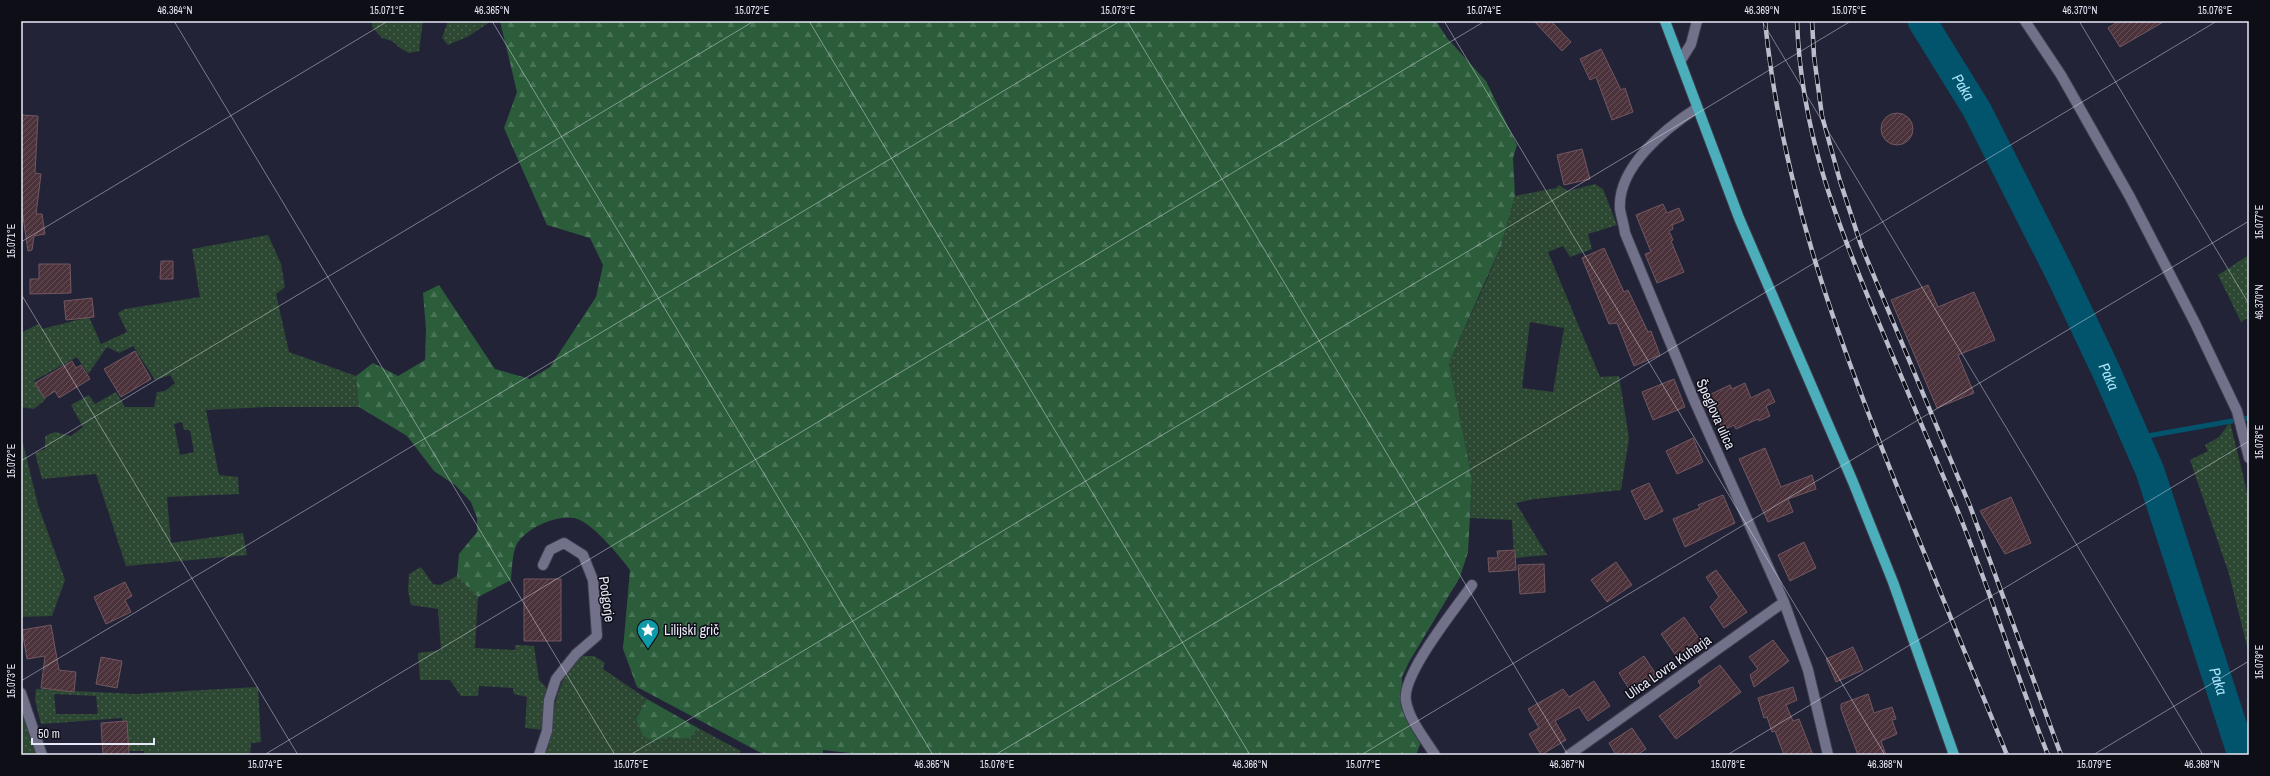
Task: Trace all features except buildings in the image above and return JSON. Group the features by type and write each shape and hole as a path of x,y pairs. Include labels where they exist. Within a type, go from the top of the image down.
{"main road":[{"path":"1665,21 1748,239 1853,482 1891,575 1954,755"}],"street":[{"path":"1681,60 1691,44 1696,30 1697,21"},
{"path":"2026,21 2061,75 2130,197 2188,309 2237,411 2249,458"},
{"name":"Špeglova ulica","path":"1697,108 1658,137 1629,174 1624,184 1620,209 1625,232 1694,400 1784,602 1808,670 1828,755"},
{"name":"Podgorje","path":"540,755 546,731 549,700 556,679 576,654 598,636 593,580 583,555 564,543 550,550 543,565"},
{"path":"1435,755 1418,729 1406,700 1410,678 1421,657 1472,585"},
{"name":"Ulica Lovra Kuharja","path":"1569,755 1784,602"},
{"path":"21,693 42,755"}],"green space":[{"path":"372,21 423,21 419,51 409,53 392,41 382,38 372,27"},
{"path":"448,21 491,21 469,36 448,45 442,38"},
{"path":"500,21 1436,21 1447,38 1486,81 1517,145 1513,158 1515,196 1501,246 1449,363 1472,479 1468,552 1460,577 1409,662 1402,677 1401,703 1421,742 1416,755 867,755 823,750 823,755 765,755 637,687 623,649 630,570 600,535 580,520 564,518 554,520 535,527 527,533 520,539 516,546 513,558 511,580 478,597 457,576 459,554 477,532 477,518 471,502 455,485 434,471 407,436 359,407 356,376 373,363 398,376 425,360 426,329 423,293 439,285 495,369 530,379 550,367 596,297 603,265 590,238 547,225 504,128 517,92"},
{"path":"1595,184 1603,189 1617,225 1588,234 1592,249 1570,257 1563,246 1548,252 1600,377 1619,376 1629,438 1621,490 1535,499 1516,503 1547,555 1514,558 1512,520 1470,518 1472,479 1449,363 1501,246 1515,196 1556,188 1559,185 1568,191","holes":["1530,322 1564,328 1553,392 1522,388"]},
{"path":"268,235 281,264 285,287 276,294 289,352 356,376 359,407 265,407 206,410 219,475 238,477 239,494 167,497 171,543 243,533 247,555 126,566 96,474 42,479 35,453 45,449 45,436 55,432 71,436 83,427 71,405 89,395 95,404 116,392 125,407 154,407 157,392 165,391 175,383 170,375 155,380 133,346 119,353 107,347 88,374 77,357 34,381 46,399 34,409 21,407 21,333 38,324 42,329 89,317 101,344 127,332 118,313 125,309 200,297 192,249","holes":["182,422 184,430 190,430 194,452 180,455 174,424"]},
{"path":"2249,255 2249,317 2241,322 2218,275"},
{"path":"2230,422 2249,500 2249,654 2229,574 2190,460 2208,451 2205,445 2219,437"},
{"path":"21,435 38,505 65,580 52,616 21,617"},
{"path":"421,567 433,584 440,585 457,576 478,597 475,648 515,650 515,645 534,646 539,680 546,687 544,730 525,728 527,697 514,694 513,688 479,686 478,696 461,696 450,680 420,680 418,653 441,650 438,609 411,605 408,591 409,574"},
{"path":"583,656 594,656 605,663 603,669 647,699 636,719 654,741 668,737 679,739 690,738 698,728 741,751 738,755 545,755 560,688 565,676 573,665"},
{"path":"258,687 261,742 251,743 250,755 144,755 144,751 123,751 122,718 41,724 35,700 36,689 135,694","holes":["54,694 96,696 98,714 56,714"]},
{"path":"647,699 698,728 690,738 679,739 668,737 654,741 643,736 636,719"},
{"path":"21,704 39,755 21,755"}],"waterway":[{"name":"Paka","path":"1922,21 1977,110 2061,276 2107,373 2150,471 2242,755"},
{"path":"2136,438 2249,418"}],"railway":[{"path":"1765,21 1773,84 1785,147 1817,268 1837,328 1881,447 2007,755"},
{"path":"1797,21 1805,101 1823,175 1835,211 1848,248 1969,540 2048,755"},
{"path":"1812,21 1814,56 1822,116 1840,181 1861,245 1970,506 2061,755"}],"place":[{"name":"Lilijski grič","path":"648,650"}]}
